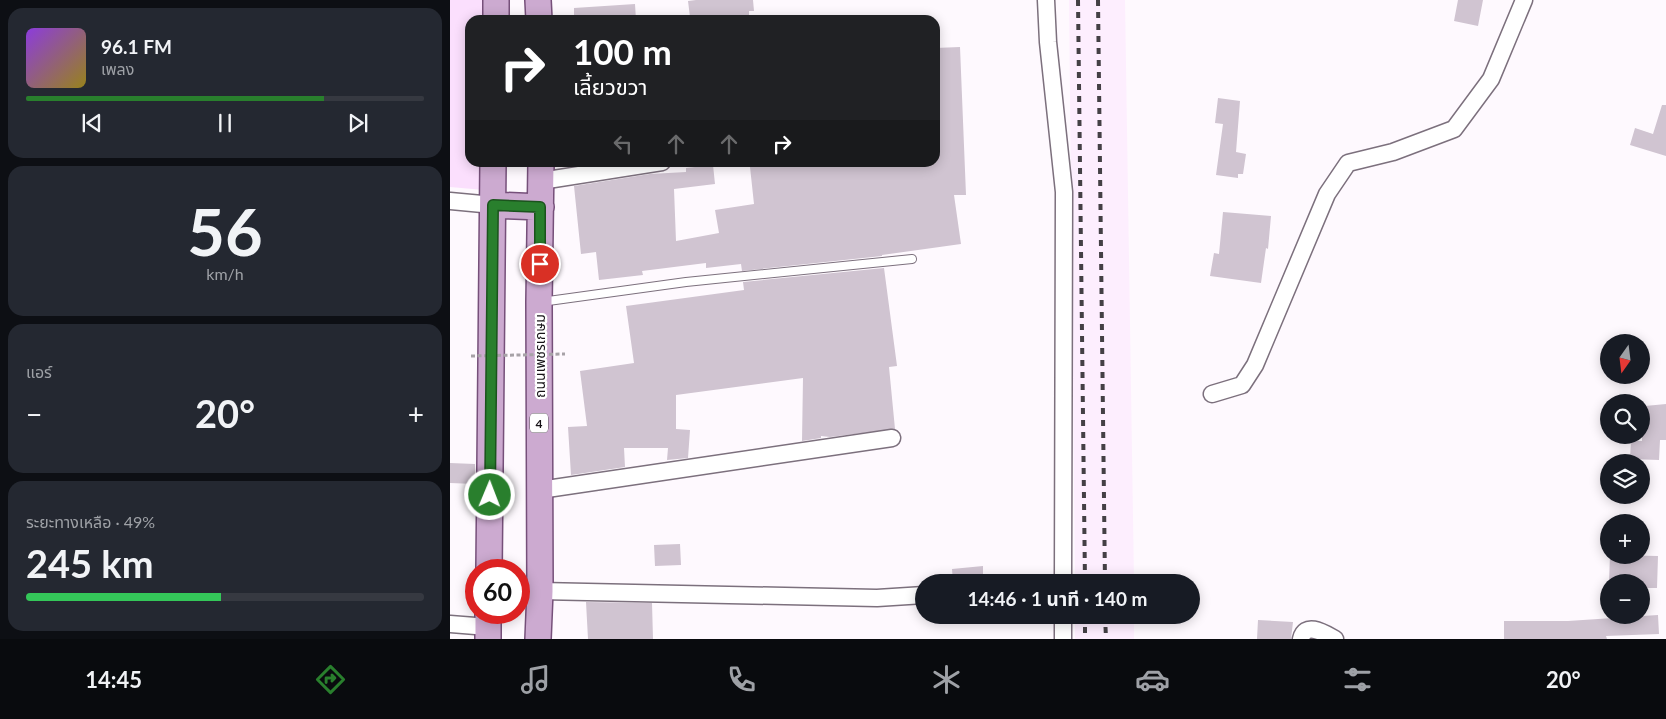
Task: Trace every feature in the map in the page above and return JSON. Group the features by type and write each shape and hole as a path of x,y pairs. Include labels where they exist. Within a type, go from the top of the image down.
{"main road":[{"path":"496,0 496,15"},
{"path":"538,0 539,15"},
{"path":"489,559 493,167"},
{"name":"ถนนเพชรเกษม","path":"538,639 540,591 539,302 541,172"},
{"path":"493,205 540,207"}],"street":[{"path":"1046,0 1048,42 1064,192 1063,574"},
{"path":"1212,394 1242,385 1255,365 1327,194 1348,163 1393,152 1454,129 1490,79 1524,0"},
{"path":"541,172 602,167"},
{"path":"450,201 493,205"},
{"path":"540,490 892,438"},
{"path":"540,591 877,598 915,596"},
{"path":"450,624 488,626"},
{"path":"1063,624 1063,639"},
{"path":"1301,639 1303,633 1314,629 1334,639"}],"lane":[{"path":"539,302 686,282 912,259"}],"path":[{"path":"471,356 565,354"}],"shaded area":[{"path":"450,0 485,0 485,15 465,15 465,167 484,167 484,190 450,187"},
{"path":"1069,0 1125,0 1134,574 1075,574"},
{"path":"1075,624 1134,624 1134,639 1075,639"}],"building":[{"path":"753,0 754,11 749,11 749,15 690,15 688,1"},
{"path":"1458,0 1483,0 1478,26 1454,21"},
{"path":"635,4 636,15 574,15 574,8"},
{"path":"960,47 966,195 954,195 961,244 882,256 742,271 741,264 706,268 706,263 642,271 643,275 599,280 596,252 581,254 574,186 650,174 686,172 686,168 713,167 715,184 674,189 676,241 719,233 715,210 754,204 750,167 940,167 940,48"},
{"path":"1218,98 1240,101 1236,152 1246,154 1243,174 1238,174 1238,178 1216,175 1223,124 1215,123"},
{"path":"1662,105 1666,105 1666,156 1630,145 1635,128 1653,134"},
{"path":"1223,212 1271,216 1268,249 1266,248 1261,283 1210,276 1214,253 1219,254"},
{"path":"884,268 897,366 889,367 895,429 830,437 821,436 821,438 802,441 803,378 676,395 676,429 690,430 688,458 667,460 668,448 624,448 625,467 571,475 568,427 587,426 580,371 634,363 626,306 744,290 743,282"},
{"path":"1666,404 1666,440 1660,440 1659,460 1650,460 1650,454 1630,454 1631,444 1650,444 1650,406"},
{"path":"450,463 475,464 475,484 450,483"},
{"path":"680,544 681,565 655,566 654,545"},
{"path":"1650,556 1658,556 1657,588 1650,588 1650,574 1609,574 1610,564 1650,564"},
{"path":"983,566 983,574 952,574 952,569"},
{"path":"586,602 652,603 653,639 588,639"},
{"path":"1658,615 1659,634 1606,636 1607,639 1504,639 1504,621 1600,619 1600,624 1650,624 1650,616"},
{"path":"1258,620 1293,622 1291,639 1257,639"}],"railway":[{"path":"1078,0 1085,574"},
{"path":"1098,0 1105,574"},
{"path":"1085,624 1085,639"},
{"path":"1105,624 1106,639"}],"route":[{"path":"490,495 493,205 540,207 540,264"}]}
